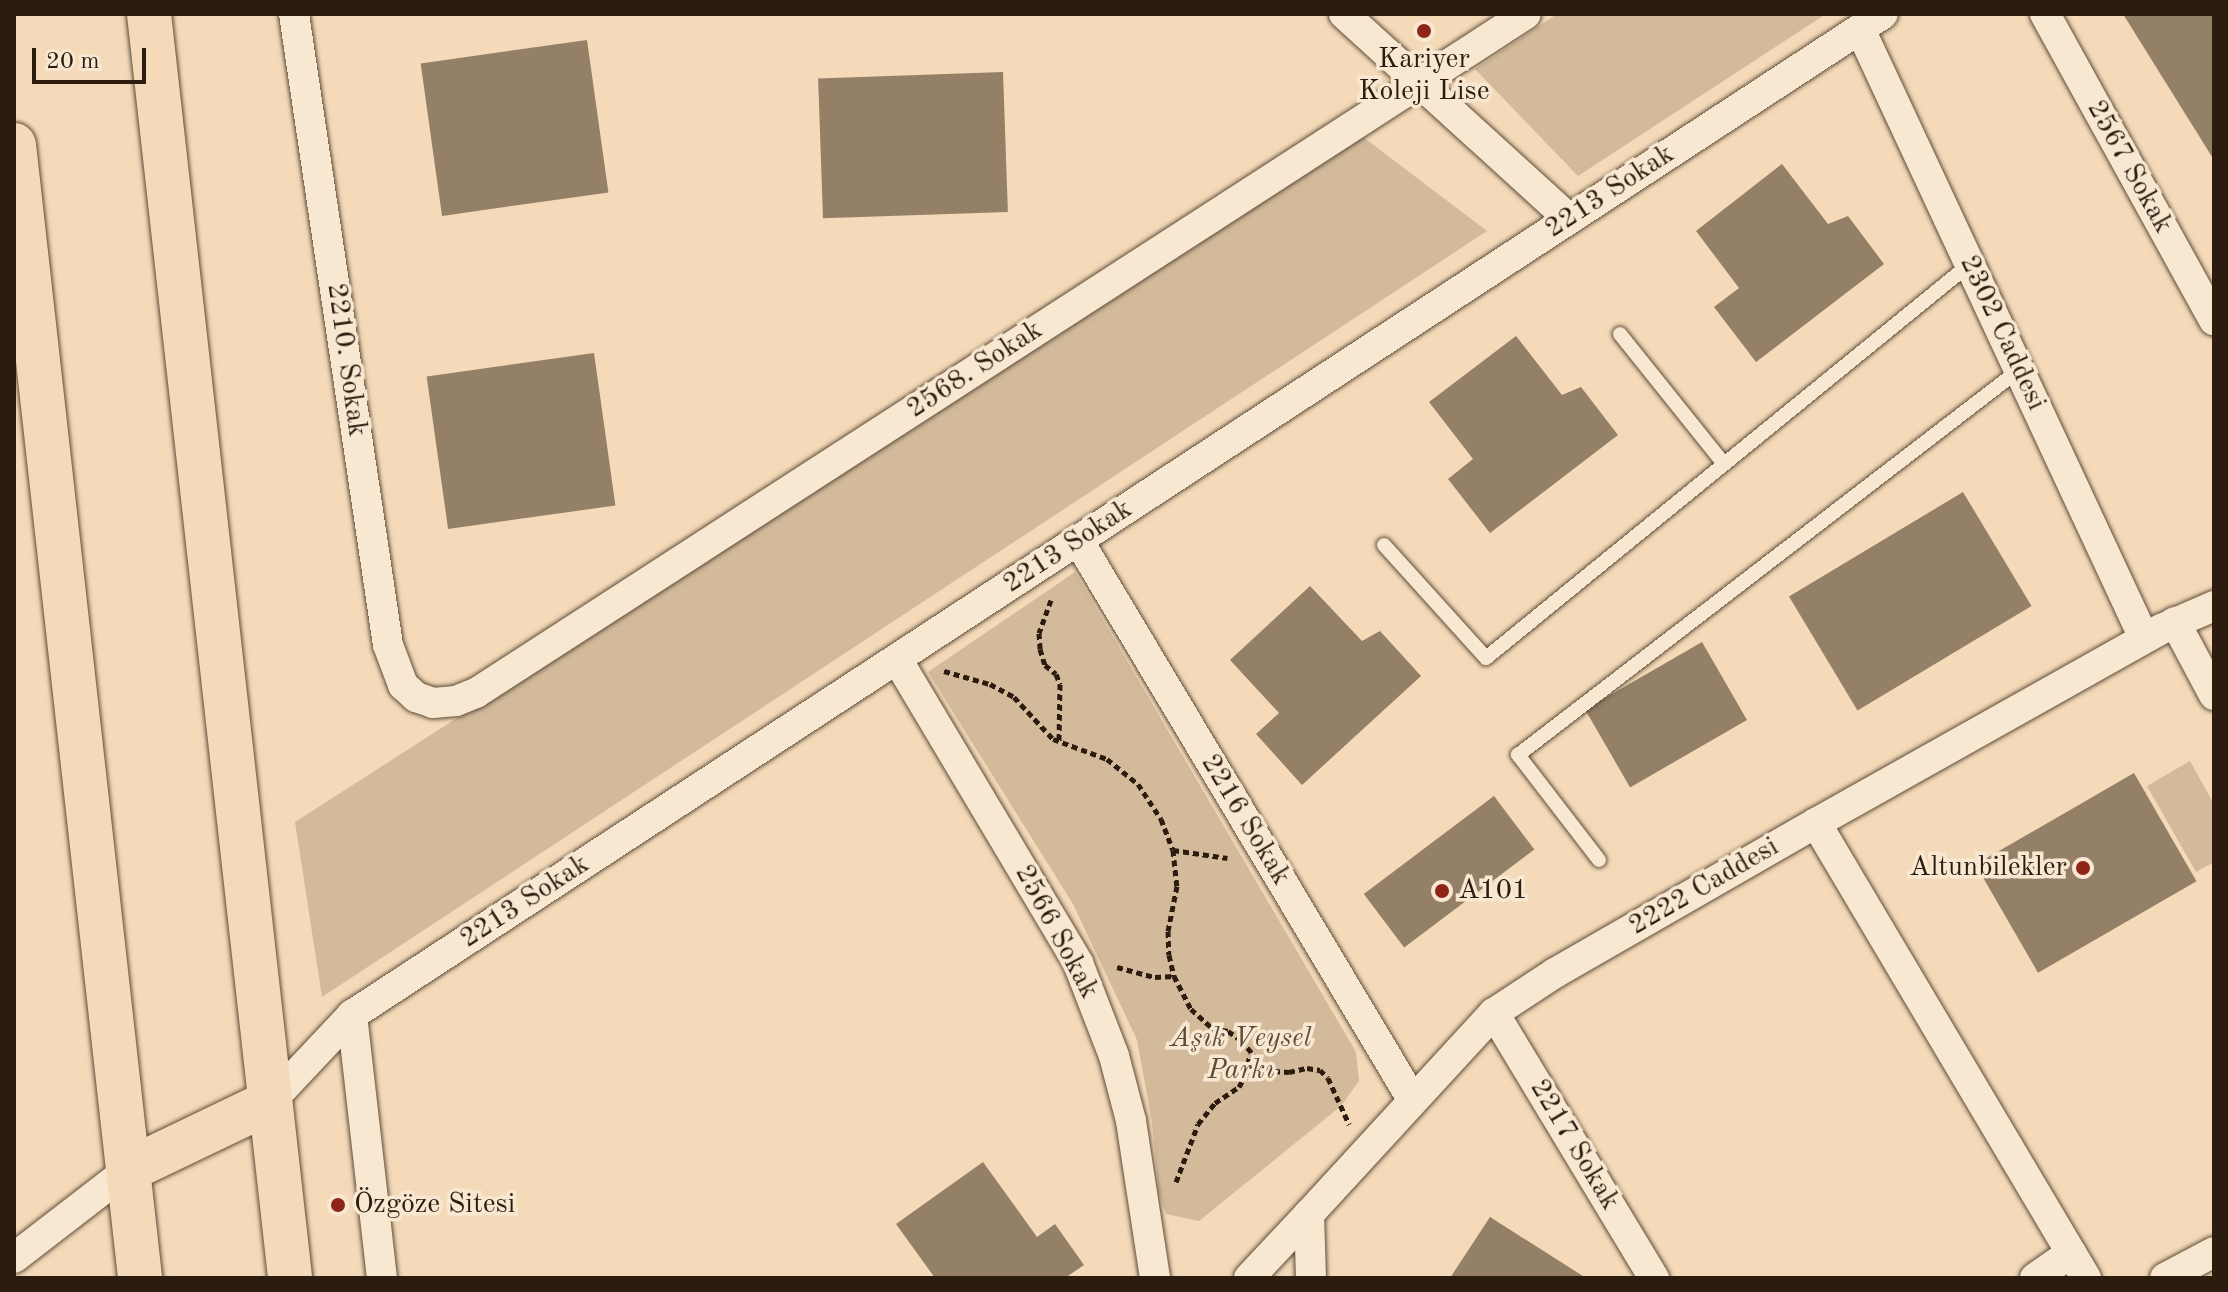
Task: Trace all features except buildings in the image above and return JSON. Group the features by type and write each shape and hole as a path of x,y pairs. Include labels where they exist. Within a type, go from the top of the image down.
{"main road":[{"path":"149,14 290,1278"},
{"path":"14,145 140,1278"},
{"path":"128,1170 270,1102"}],"street":[{"name":"2210. Sokak","path":"294,14 388,645 403,685 416,697"},
{"path":"1344,14 1569,219"},
{"name":"2568. Sokak","path":"416,697 433,703 456,701 476,693 1526,14"},
{"name":"2567 Sokak","path":"2045,14 2214,320"},
{"name":"2213 Sokak","path":"270,1102 352,1015 1872,22"},
{"name":"2302 Caddesi","path":"1872,22 1970,264 2144,638"},
{"name":"2216 Sokak","path":"1078,540 1412,1099"},
{"name":"2222 Caddesi","path":"1249,1278 1494,1013 1555,973 1816,823 2144,638 2214,606"},
{"path":"2175,622 2214,695"},
{"name":"2566 Sokak","path":"897,659 1078,963 1114,1056 1131,1121 1155,1278"},
{"path":"1816,823 2079,1266 2035,1278"},
{"name":"2217 Sokak","path":"1494,1013 1654,1278"},
{"path":"352,1015 382,1278"},
{"path":"14,1258 128,1170"},
{"path":"1309,1214 1311,1278"},
{"path":"2165,1278 2214,1252"}],"lane":[{"path":"1384,545 1486,658 1970,264"},
{"path":"1620,334 1724,464"},
{"path":"1599,860 1518,755 2019,370"}],"path":[{"path":"1059,742 1060,684 1056,674 1045,665 1039,633 1078,540"},
{"path":"897,659 990,684 1014,697 1044,731 1059,742 1082,748 1126,771 1151,801 1173,850 1177,886 1168,931 1174,976 1191,1009 1212,1028 1228,1031 1241,1040 1250,1053 1274,1071 1320,1070 1328,1078 1362,1155"},
{"path":"1173,850 1229,859 1266,854"},
{"path":"1078,963 1107,964 1155,977 1174,976"},
{"path":"1145,1205 1174,1187 1198,1124 1215,1103 1239,1087 1246,1074 1250,1053"}],"green space":[{"path":"1557,14 1826,14 1578,176 1475,69"},
{"path":"1363,137 1487,231 322,997 295,822"},
{"name":"Aşık Veysel Parkı","path":"1075,572 1356,1052 1359,1081 1341,1106 1199,1221 1166,1214 1159,1193 1152,1122 1137,1040 1073,904 928,672"},
{"path":"2190,761 2214,804 2214,862 2196,872 2147,786"}],"place":[{"name":"Kariyer Koleji Lise","path":"1424,31"},
{"name":"Altunbilekler","path":"2083,868"},
{"name":"A101","path":"1442,891"},
{"name":"Özgöze Sitesi","path":"338,1205"}]}
